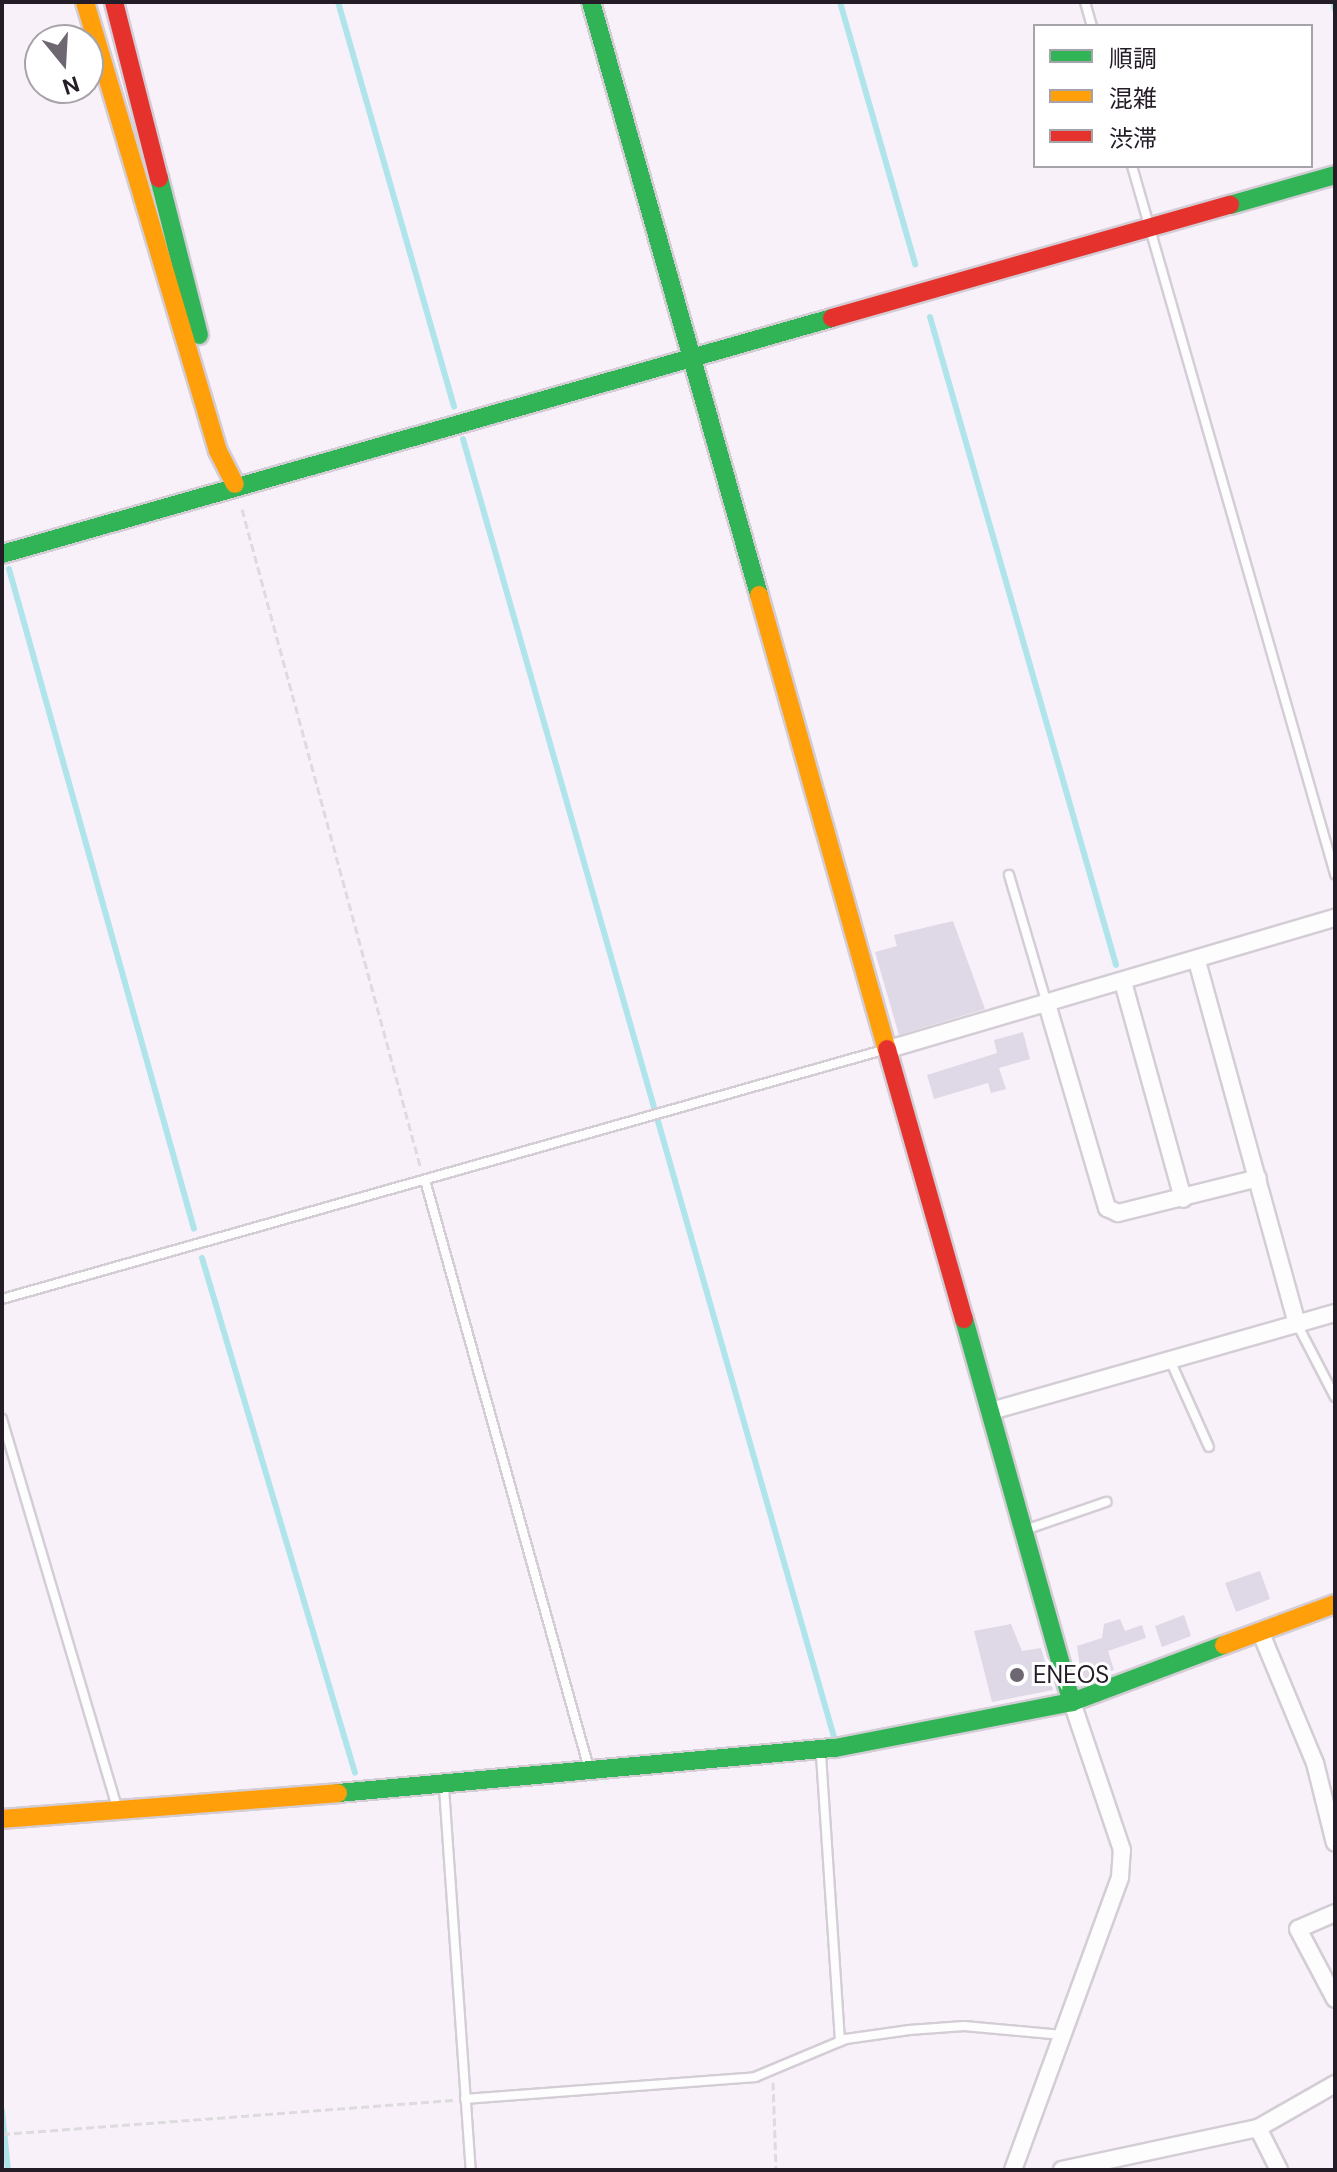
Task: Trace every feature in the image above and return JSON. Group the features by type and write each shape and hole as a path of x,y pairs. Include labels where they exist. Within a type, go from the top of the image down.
{"street":[{"path":"85,2 218,451 235,484"},
{"path":"114,2 182,248 235,484"},
{"path":"591,2 1072,1702 1122,1850 1110,1916 1013,2170"},
{"path":"2,554 235,484 1335,175"},
{"path":"889,1049 1335,918"},
{"path":"1197,961 1297,1324"},
{"path":"1123,982 1183,1199"},
{"path":"1047,1004 1107,1208 1118,1213 1258,1178"},
{"path":"991,1411 1335,1313"},
{"path":"2,1819 590,1773 821,1750 1072,1702 1335,1604"},
{"path":"1260,1631 1315,1763 1335,1842"},
{"path":"1335,1913 1298,1929 1335,1999"},
{"path":"1062,2170 1258,2128 1335,2084"},
{"path":"1258,2128 1279,2170"}],"lane":[{"path":"1085,2 1091,24"},
{"path":"1133,168 1335,874"},
{"path":"1009,875 1047,1004"},
{"path":"2,1299 889,1049"},
{"path":"425,1180 590,1773"},
{"path":"1297,1324 1335,1397"},
{"path":"1170,1360 1209,1447"},
{"path":"2,1419 118,1810"},
{"path":"1024,1530 1106,1502"},
{"path":"821,1750 840,2041"},
{"path":"445,1783 471,2170"},
{"path":"465,2099 755,2077 840,2041 964,2026 1064,2036"}],"path":[{"path":"235,484 247,548 425,1180"},
{"path":"772,2070 776,2170"},
{"path":"2,2134 465,2099"}],"building":[{"path":"953,921 985,1009 899,1035 875,952 897,946 894,935"},
{"path":"1023,1032 1030,1059 999,1068 1006,1089 991,1093 988,1083 934,1099 927,1075 997,1053 994,1040"},
{"path":"1260,1571 1270,1599 1236,1612 1225,1583"},
{"path":"1184,1615 1191,1636 1162,1647 1155,1626"},
{"path":"1120,1619 1125,1631 1142,1625 1146,1638 1108,1651 1114,1670 1082,1681 1077,1646 1102,1638 1104,1624"},
{"name":"ENEOS","path":"1011,1624 1022,1651 1041,1648 1053,1690 992,1702 974,1631"}],"waterway":[{"path":"338,2 454,407"},
{"path":"840,2 915,264"},
{"path":"1333,2 1335,10"},
{"path":"930,317 1116,965"},
{"path":"463,439 834,1737"},
{"path":"9,569 194,1229"},
{"path":"202,1258 355,1773"},
{"path":"2,2111 8,2170"}],"traffic: fast":[{"path":"591,2 759,595"},
{"path":"1230,205 1335,175"},
{"path":"159,178 199,335"},
{"path":"2,554 832,318"},
{"path":"964,1319 1072,1702"},
{"path":"338,1793 835,1748 1072,1702 1224,1645"}],"traffic: slow":[{"path":"85,2 218,451 235,484"},
{"path":"759,595 887,1049"},
{"path":"1224,1645 1335,1604"},
{"path":"2,1819 338,1793"}],"traffic: jam":[{"path":"114,2 159,178"},
{"path":"832,318 1230,205"},
{"path":"887,1049 964,1319"}],"place":[{"name":"ENEOS","path":"1017,1675"}]}
